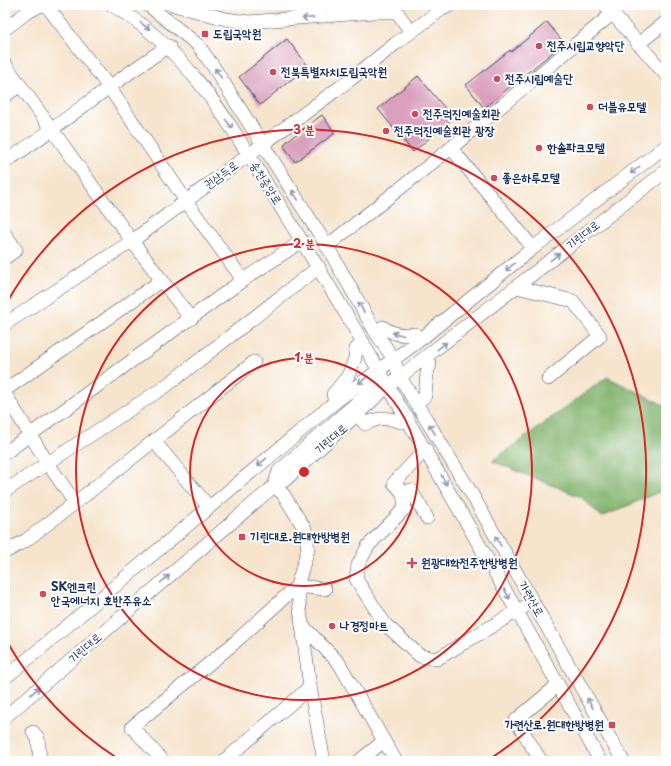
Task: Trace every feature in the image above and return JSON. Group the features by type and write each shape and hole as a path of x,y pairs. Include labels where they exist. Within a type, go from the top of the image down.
{"street":[{"path":"5,29 26,13 41,5"},
{"path":"46,5 109,87 186,201 243,280"},
{"name":"송천중앙로","path":"112,5 131,16 169,46 190,70 235,133 327,280 363,342 388,372"},
{"path":"174,5 226,19 248,22 374,8 397,12 411,32"},
{"name":"권삼득로","path":"5,324 132,240 351,79 442,9 451,5"},
{"name":"송천중앙로","path":"153,6 198,45 263,143 327,246 376,333 388,372"},
{"path":"327,246 451,148 609,9 666,75"},
{"path":"638,44 666,22"},
{"path":"5,162 53,130 109,87 169,46"},
{"path":"5,64 19,86 53,130 191,319"},
{"path":"5,96 19,86"},
{"name":"기린대로","path":"5,717 274,486 284,480 358,415 388,372 420,340 533,248 666,146"},
{"path":"451,148 533,248"},
{"name":"기린대로","path":"6,674 335,402 388,372 426,358 666,171"},
{"path":"5,234 16,250 5,258"},
{"path":"5,453 243,280 302,241"},
{"path":"5,491 47,462 166,386 319,267"},
{"path":"5,390 162,280"},
{"path":"320,760 297,586 308,549 305,529 283,494 274,486 279,471 388,372 335,283 327,280"},
{"path":"517,287 573,301 600,336 548,379"},
{"path":"376,333 383,328 395,334 405,336 415,334 420,340"},
{"path":"335,402 333,394 348,376 355,358 356,349 363,342"},
{"path":"416,403 425,396 427,373 430,364 426,358"},
{"path":"5,552 24,541 75,503 254,362"},
{"name":"가련산로","path":"388,372 416,403 470,491 623,761"},
{"name":"가련산로","path":"388,372 408,418 600,761"},
{"path":"5,394 47,462 75,503"},
{"path":"358,415 365,424 379,418 389,417 401,422 408,418"},
{"path":"154,441 208,506"},
{"path":"426,449 394,483 403,493 405,508 368,546 358,565 356,579 386,624 420,656 437,658 533,602"},
{"path":"403,493 412,490 427,518"},
{"path":"163,761 132,727 233,644 297,586 325,589"},
{"path":"302,625 339,663 396,761"},
{"path":"541,761 516,720 558,685"},
{"path":"228,760 310,686"},
{"path":"33,732 38,738 40,761"},
{"path":"359,761 384,741"}],"green space":[{"path":"607,377 666,406 666,489 602,517 581,497 492,461"}],"building":[{"path":"547,22 564,43 484,108 466,85 510,50 511,52"},
{"name":"전북특별자치도립국악원","path":"287,39 308,66 260,105 239,77"},
{"name":"전주덕진예술회관","path":"418,76 453,118 413,152 378,109"},
{"path":"322,115 335,133 295,162 284,146 287,141"}],"place":[{"name":"도립국악원","path":"205,34"},
{"name":"전주시립교향악단","path":"539,46"},
{"name":"전북특별자치도립국악원","path":"273,72"},
{"name":"전주시립예술단","path":"497,79"},
{"name":"더블유모텔","path":"590,107"},
{"name":"전주덕진예술회관","path":"415,114"},
{"name":"전주덕진예술회관 광장","path":"386,131"},
{"name":"한솔파크모텔","path":"539,148"},
{"name":"좋은하루모텔","path":"494,178"},
{"name":"기린대로.원대한방병원","path":"242,537"},
{"name":"원광대학전주한방병원","path":"412,563"},
{"name":"SK엔크린 안국에너지 호반주유소","path":"43,594"},
{"name":"나경정마트","path":"332,626"},
{"name":"가련산로.원대한방병원","path":"612,725"}]}
